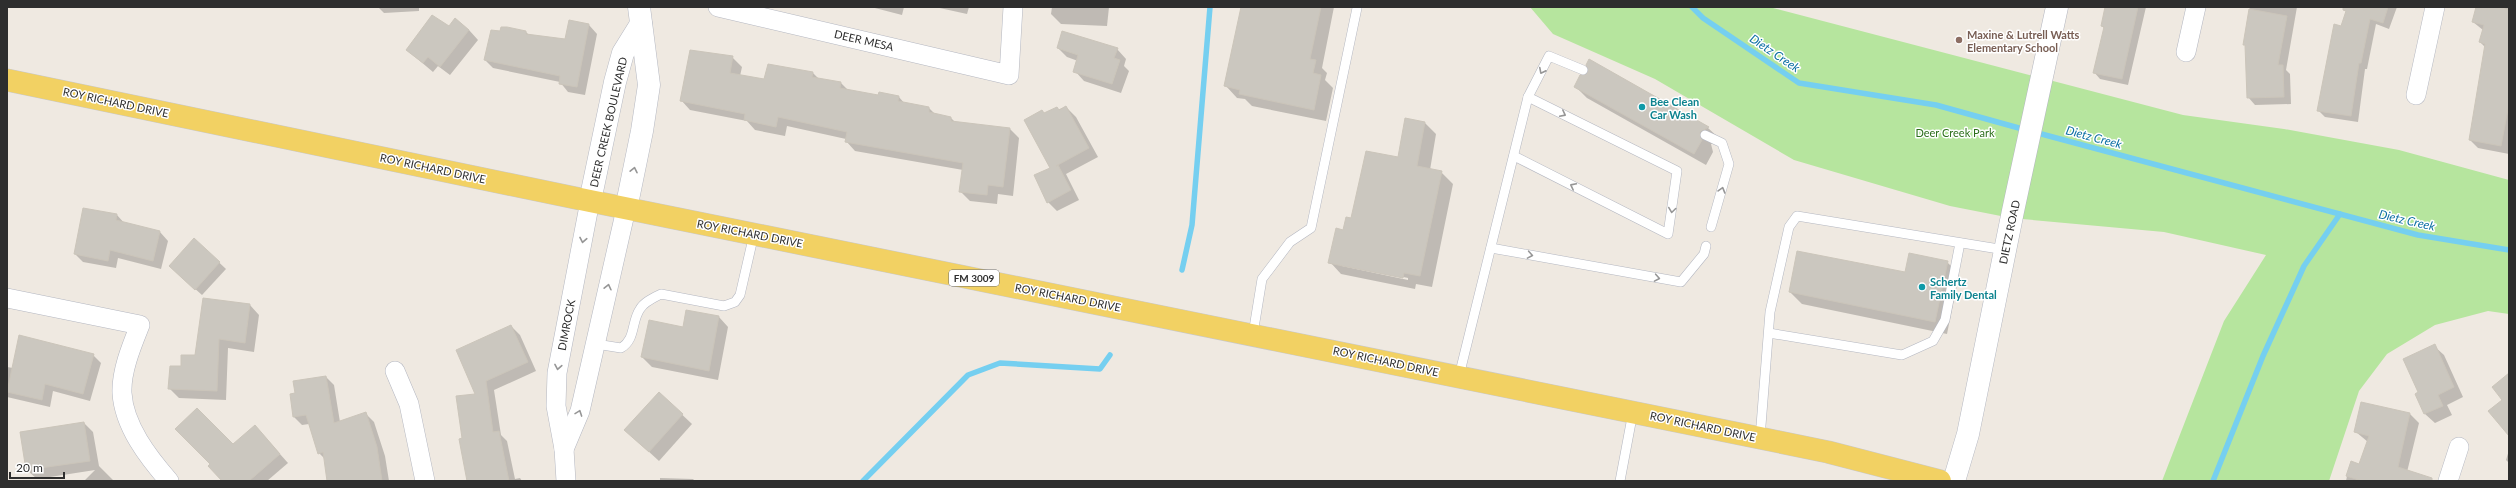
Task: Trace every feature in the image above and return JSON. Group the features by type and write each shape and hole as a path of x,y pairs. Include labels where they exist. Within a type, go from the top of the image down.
{"main road":[{"name":"ROY RICHARD DRIVE","path":"7,80 590,201 1253,334 1760,438 1836,454 1940,481"}],"street":[{"name":"DEER MESA","path":"718,7 1009,75 1013,7"},
{"name":"DIETZ ROAD","path":"1954,481 1968,434 2013,211 2057,7"},
{"path":"2186,52 2196,7"},
{"path":"2416,95 2434,7"},
{"name":"DEER CREEK BOULEVARD","path":"590,201 614,82 623,52 640,15"},
{"name":"DEER CREEK BOULEVARD","path":"626,208 642,131 649,85 640,15"},
{"name":"DIMROCK","path":"566,481 564,450 556,406 557,373 590,201"},
{"name":"DIMROCK","path":"564,450 580,411 626,208"},
{"path":"7,298 140,325 130,352 122,392 125,411 139,441 168,481"},
{"path":"395,371 410,404 425,481"},
{"path":"2448,481 2459,447"}],"lane":[{"path":"1253,334 1262,279 1290,242 1310,228 1357,8"},
{"path":"1459,376 1528,97 1549,56 1583,70"},
{"path":"1514,156 1668,234 1677,171 1528,97"},
{"path":"1704,135 1722,143 1729,164 1712,228"},
{"path":"1760,438 1770,312 1789,227 1797,216 2005,250"},
{"path":"596,344 621,348 627,345 632,335 639,310 644,304 661,294 724,306 735,302 740,295 754,234"},
{"path":"1769,333 1902,356 1933,341 1945,320 1960,243"},
{"path":"1491,248 1681,282 1704,254 1706,246"},
{"path":"1620,481 1633,412"}],"green space":[{"name":"Deer Creek Park","path":"1530,7 1769,7 2183,115 2284,129 2399,150 2509,180 2509,314 2488,311 2435,325 2387,354 2359,391 2329,481 2162,481 2224,321 2266,255 2164,232 2011,218 1950,206 1794,160 1655,79 1553,34"}],"building":[{"path":"1241,7 1321,7 1310,59 1316,60 1313,73 1321,75 1314,110 1239,94 1240,90 1224,86"},
{"path":"2105,7 2138,7 2122,79 2093,73 2104,27 2101,26"},
{"path":"2343,7 2388,7 2383,23 2370,19 2361,63 2359,63 2351,116 2317,111 2334,24 2341,26 2346,11 2343,10"},
{"path":"2476,7 2498,7 2509,10 2509,104 2501,146 2469,140 2485,44 2479,42 2484,25 2472,22"},
{"path":"2249,9 2287,16 2278,65 2283,65 2284,97 2247,98 2245,45 2243,45"},
{"path":"432,15 449,26 455,18 469,30 440,67 428,57 423,63 406,50"},
{"path":"569,20 589,24 577,87 559,84 560,76 484,60 491,30 500,31 501,27 507,27 526,31 526,34 565,39"},
{"path":"1062,31 1118,48 1114,58 1120,60 1112,84 1073,72 1078,55 1057,48"},
{"path":"690,50 733,56 730,73 764,79 768,64 813,72 812,77 841,82 840,88 878,95 879,92 899,96 898,101 929,107 929,112 951,117 951,121 1010,128 1003,187 988,185 987,195 959,192 963,163 845,142 847,132 778,117 776,127 744,120 745,114 680,101"},
{"name":"Bee Clean Car Wash","path":"1589,59 1709,127 1700,132 1702,140 1694,154 1574,87 1580,75 1588,73 1586,65"},
{"path":"1066,106 1089,148 1056,166 1058,165 1071,190 1047,203 1034,175 1050,168 1024,120 1042,110 1044,113 1057,107 1059,110"},
{"path":"1405,118 1425,122 1417,166 1442,171 1420,276 1404,273 1403,278 1328,263 1336,228 1343,230 1346,217 1351,218 1366,151 1398,157"},
{"path":"83,208 117,214 116,220 160,231 153,261 110,250 108,261 74,254"},
{"path":"194,238 220,262 195,290 169,266"},
{"path":"1797,251 1905,272 1909,253 1948,261 1935,322 1789,292"},
{"path":"203,298 250,304 245,343 219,339 217,391 168,389 170,366 181,366 181,355 195,355"},
{"path":"686,310 719,316 709,371 641,357 649,320 683,327"},
{"path":"511,325 528,362 486,381 493,432 499,431 509,481 467,481 459,439 462,438 456,396 475,394 456,350"},
{"path":"19,335 94,354 83,394 45,384 42,400 7,392"},
{"path":"2435,344 2454,387 2438,395 2443,406 2424,414 2415,394 2418,392 2403,359"},
{"path":"2509,373 2509,436 2488,411 2502,400 2492,387"},
{"path":"326,376 334,423 366,412 377,447 382,481 327,481 323,452 318,454 306,415 293,417 290,394 295,393 293,381"},
{"path":"659,392 683,414 649,452 624,430"},
{"path":"2361,402 2410,413 2398,467 2432,478 2432,481 2362,481 2346,476 2351,461 2359,464 2369,436 2354,432"},
{"path":"197,408 233,444 255,425 280,454 249,481 222,481 208,466 210,464 175,429"},
{"path":"84,422 90,461 26,470 20,432"}],"waterway":[{"path":"1182,270 1192,225 1210,7"},
{"name":"Dietz Creek","path":"1692,7 1703,18 1799,83 1936,105 2026,130"},
{"name":"Dietz Creek","path":"2034,132 2418,235 2509,250"},
{"path":"2213,481 2263,356 2304,266 2340,214"},
{"path":"863,481 968,375 1000,363 1100,369 1110,355"}],"place":[{"name":"Maxine & Lutrell Watts Elementary School","path":"1959,40"},
{"name":"Bee Clean Car Wash","path":"1642,107"},
{"name":"Schertz Family Dental","path":"1922,287"}]}
